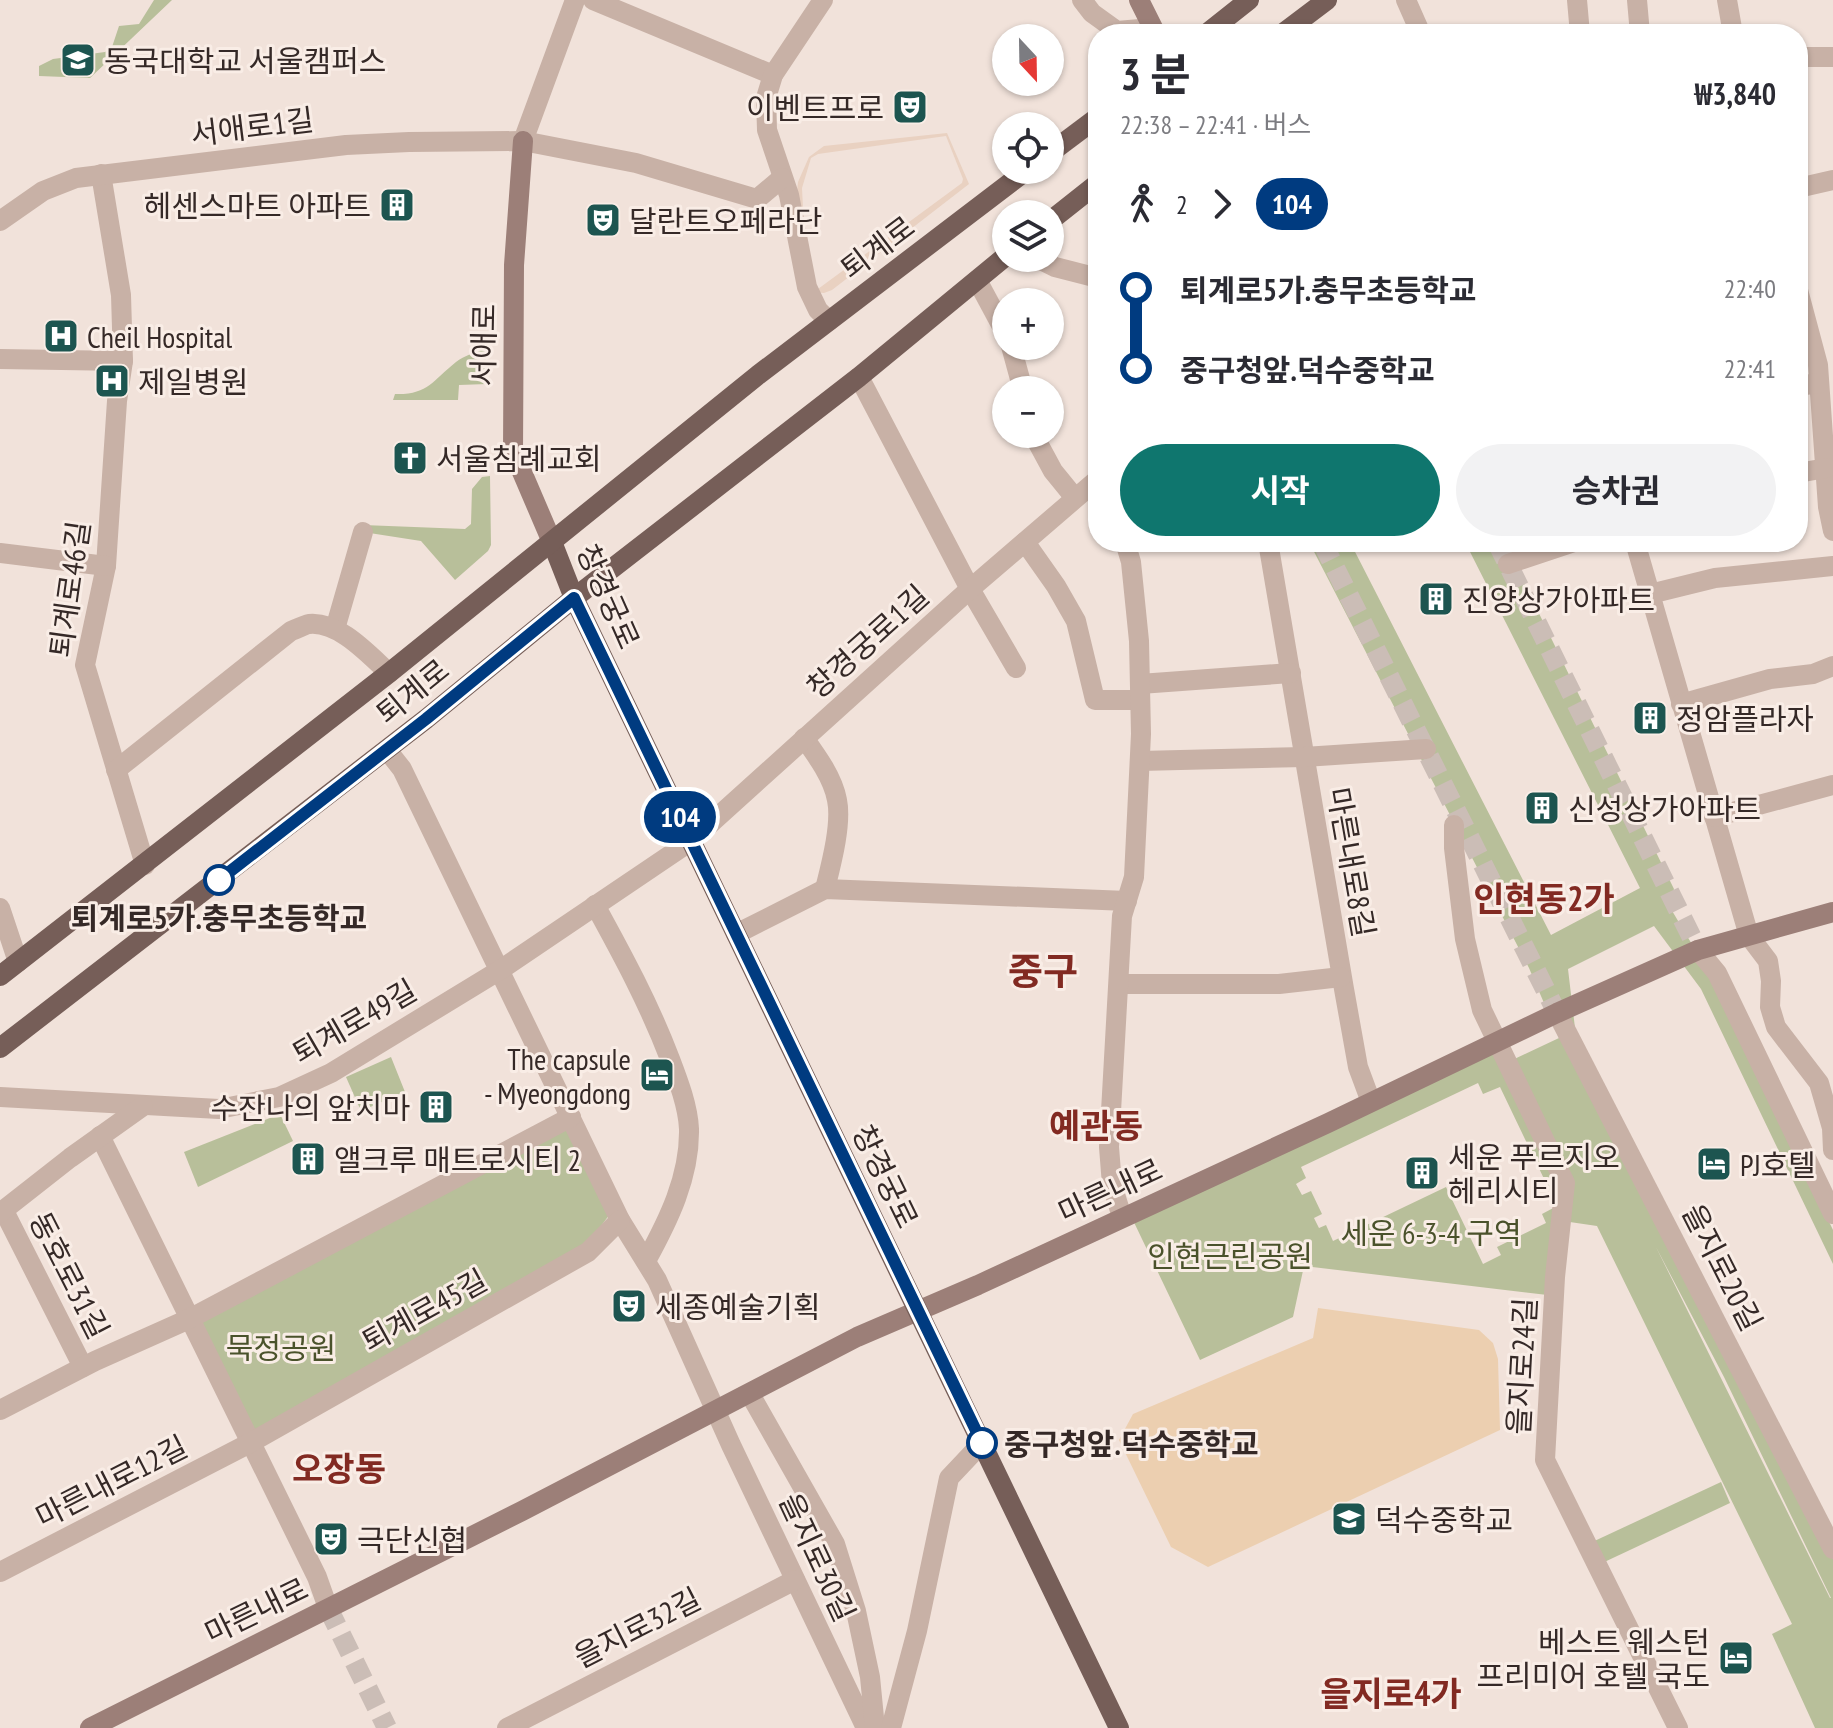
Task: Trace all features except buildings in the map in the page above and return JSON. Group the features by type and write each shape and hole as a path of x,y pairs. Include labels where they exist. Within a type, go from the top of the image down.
{"main road":[{"path":"1139,0 1151,24"},
{"path":"1219,24 1249,0"},
{"path":"1295,24 1327,0"},
{"path":"1064,142 1088,124"},
{"name":"서애로","path":"523,141 514,265 513,451 552,542"},
{"name":"퇴계로","path":"0,976 389,673 829,321 1009,184"},
{"path":"1064,210 1088,191"},
{"name":"퇴계로","path":"0,1048 387,750 574,598 859,377 992,268"},
{"name":"창경궁로","path":"552,542 574,598 1119,1728"},
{"name":"마른내로","path":"90,1728 857,1337 978,1285 1496,1041 1698,950 1833,912"}],"street":[{"name":"서애로","path":"523,141 575,0"},
{"path":"593,0 773,75"},
{"path":"823,0 773,75 766,98 767,130 789,195 807,287 818,310 829,321"},
{"path":"1082,0 1092,13 1107,24"},
{"path":"1406,0 1417,24"},
{"path":"1577,0 1579,24"},
{"path":"1637,0 1639,24"},
{"path":"1727,0 1731,24"},
{"path":"1808,57 1833,57"},
{"name":"서애로1길","path":"0,221 43,191 76,178 101,174 346,145 523,141"},
{"path":"523,141 636,163 757,199 782,178"},
{"name":"퇴계로46길","path":"101,174 121,295 123,361 117,401 106,566 85,665 145,865"},
{"path":"1808,186 1833,180"},
{"path":"1064,269 1088,275"},
{"path":"977,280 992,308"},
{"path":"1808,335 1817,375 1833,531"},
{"path":"0,359 123,361"},
{"path":"859,377 970,589"},
{"path":"1041,448 1053,471 1075,498"},
{"path":"1808,471 1826,468"},
{"name":"창경궁로1길","path":"691,841 970,589 1088,487"},
{"path":"116,770 291,631 310,624 335,629 363,532"},
{"path":"1025,542 1076,621 1095,700 1291,673"},
{"path":"1122,1217 1112,1185 1109,1147 1122,916 1134,877 1140,761 1139,641 1128,552"},
{"name":"마른내로8길","path":"1270,552 1341,977 1358,1067 1371,1102"},
{"path":"1508,564 1544,552"},
{"path":"1638,552 1749,936 1768,961 1770,1007 1776,1027 1819,1083 1832,1128 1833,1150"},
{"path":"0,553 106,566"},
{"path":"1650,594 1715,578 1833,566"},
{"name":"창경궁로1길","path":"970,589 1016,668"},
{"name":"퇴계로","path":"335,629 389,673"},
{"path":"1681,704 1770,679 1813,674 1833,666"},
{"name":"창경궁로1길","path":"804,738 821,762 837,800 835,850 825,889"},
{"name":"마른내로8길","path":"1304,757 1426,749"},
{"path":"387,750 402,769 620,1220 657,1280 718,1410"},
{"path":"1140,761 1304,757"},
{"path":"1714,817 1833,785"},
{"path":"1454,825 1465,939 1482,1010 1496,1041"},
{"name":"퇴계로49길","path":"0,1097 219,1109 279,1097 331,1073 500,970 691,841"},
{"path":"736,934 825,889 1127,901"},
{"path":"595,905 650,1008 679,1082 689,1129 683,1177 667,1223 646,1261"},
{"path":"0,908 18,962"},
{"path":"1698,950 1717,973 1833,1214"},
{"name":"마른내로8길","path":"1119,984 1279,984 1341,977"},
{"name":"을지로20길","path":"1557,1013 1833,1549"},
{"name":"을지로24길","path":"1496,1041 1565,1183 1555,1277 1545,1460 1678,1728"},
{"name":"동호로31길","path":"83,1367 2,1212 143,1106"},
{"path":"0,1410 83,1367 189,1319 571,1117"},
{"path":"100,1136 317,1577 328,1608"},
{"name":"퇴계로45길","path":"250,1443 588,1252 620,1220"},
{"path":"750,1394 835,1544 856,1611 870,1677 875,1728"},
{"name":"을지로30길","path":"718,1410 866,1728"},
{"name":"마른내로12길","path":"0,1572 250,1443"},
{"path":"891,1728 917,1631 949,1478 982,1443"},
{"name":"을지로32길","path":"507,1728 795,1580"}],"green space":[{"path":"154,0 172,0 90,78 39,76 39,66 53,59 105,52 112,47 119,26 139,24"},
{"path":"485,348 487,384 459,385 458,400 393,400 395,394 422,389 459,360"},
{"path":"490,476 491,545 455,580 421,541 363,532 363,525 465,529 471,524 472,489 482,477"},
{"path":"1314,552 1355,552 1551,935 1640,888 1470,552 1509,552 1674,889 1668,904 1712,978 1833,1230 1833,1264 1701,989 1654,926 1568,969 1579,1062 1833,1559 1833,1728 1815,1728 1772,1634 1792,1624 1597,1226 1563,1221 1568,1184 1508,1062 1559,1038 1529,968","holes":["1656,1247 1724,1377 1830,1598"]},
{"path":"1496,1041 1565,1183 1556,1296 1304,1266 1293,1317 1200,1360 1130,1214","holes":["1478,1083 1483,1094 1500,1087 1557,1206 1542,1214 1546,1223 1497,1247 1501,1255 1483,1264 1446,1187 1333,1241 1326,1225 1319,1228 1314,1218 1322,1214 1311,1191 1302,1195 1296,1184 1306,1178 1301,1167"]},
{"path":"391,1057 405,1092 361,1111 346,1077"},
{"path":"280,1114 293,1141 198,1187 184,1152"},
{"name":"묵정공원","path":"567,1126 610,1214 586,1246 251,1434 196,1322"},
{"path":"1721,1482 1730,1503 1598,1565 1588,1544"}],"sand":[{"path":"1318,1308 1479,1330 1493,1343 1498,1359 1500,1430 1208,1567 1171,1547 1119,1440 1133,1414 1313,1338"}],"shaded area":[{"path":"947,133 969,184 832,290 812,292 806,276 797,191 809,157 824,146","holes":["946,136 962,183 818,289 812,285 802,188 811,158 818,154"]}],"tunnel":[{"path":"1327,552 1557,1013"},
{"path":"1502,552 1698,950"},
{"path":"328,1608 387,1728"}],"bus line":[{"name":"104","path":"219,880 426,719 574,598 982,1443"}],"place":[{"name":"동국대학교 서울캠퍼스","path":"78,60"},
{"name":"이벤트프로","path":"910,107"},
{"name":"헤센스마트 아파트","path":"397,205"},
{"name":"달란트오페라단","path":"603,220"},
{"name":"Cheil Hospital","path":"61,336"},
{"name":"제일병원","path":"112,381"},
{"name":"서울침례교회","path":"410,458"},
{"name":"진양상가아파트","path":"1436,599"},
{"name":"정암플라자","path":"1650,718"},
{"name":"신성상가아파트","path":"1542,808"},
{"name":"퇴계로5가.충무초등학교","path":"219,880"},
{"name":"The capsule - Myeongdong","path":"657,1075"},
{"name":"수잔나의 앞치마","path":"436,1107"},
{"name":"앨크루 매트로시티 2","path":"308,1159"},
{"name":"PJ호텔","path":"1714,1164"},
{"name":"세운 푸르지오 헤리시티","path":"1422,1173"},
{"name":"세종예술기획","path":"629,1306"},
{"name":"중구청앞.덕수중학교","path":"982,1443"},
{"name":"덕수중학교","path":"1349,1519"},
{"name":"극단신협","path":"331,1539"},
{"name":"베스트 웨스턴 프리미어 호텔 국도","path":"1736,1658"}],"district":[{"name":"인현동2가","path":"1544,898"},
{"name":"중구","path":"1043,970"},
{"name":"예관동","path":"1096,1125"},
{"name":"오장동","path":"339,1468"},
{"name":"을지로4가","path":"1391,1693"}],"park label":[{"name":"세운 6-3-4 구역","path":"1431,1232"},
{"name":"인현근린공원","path":"1230,1255"}]}
